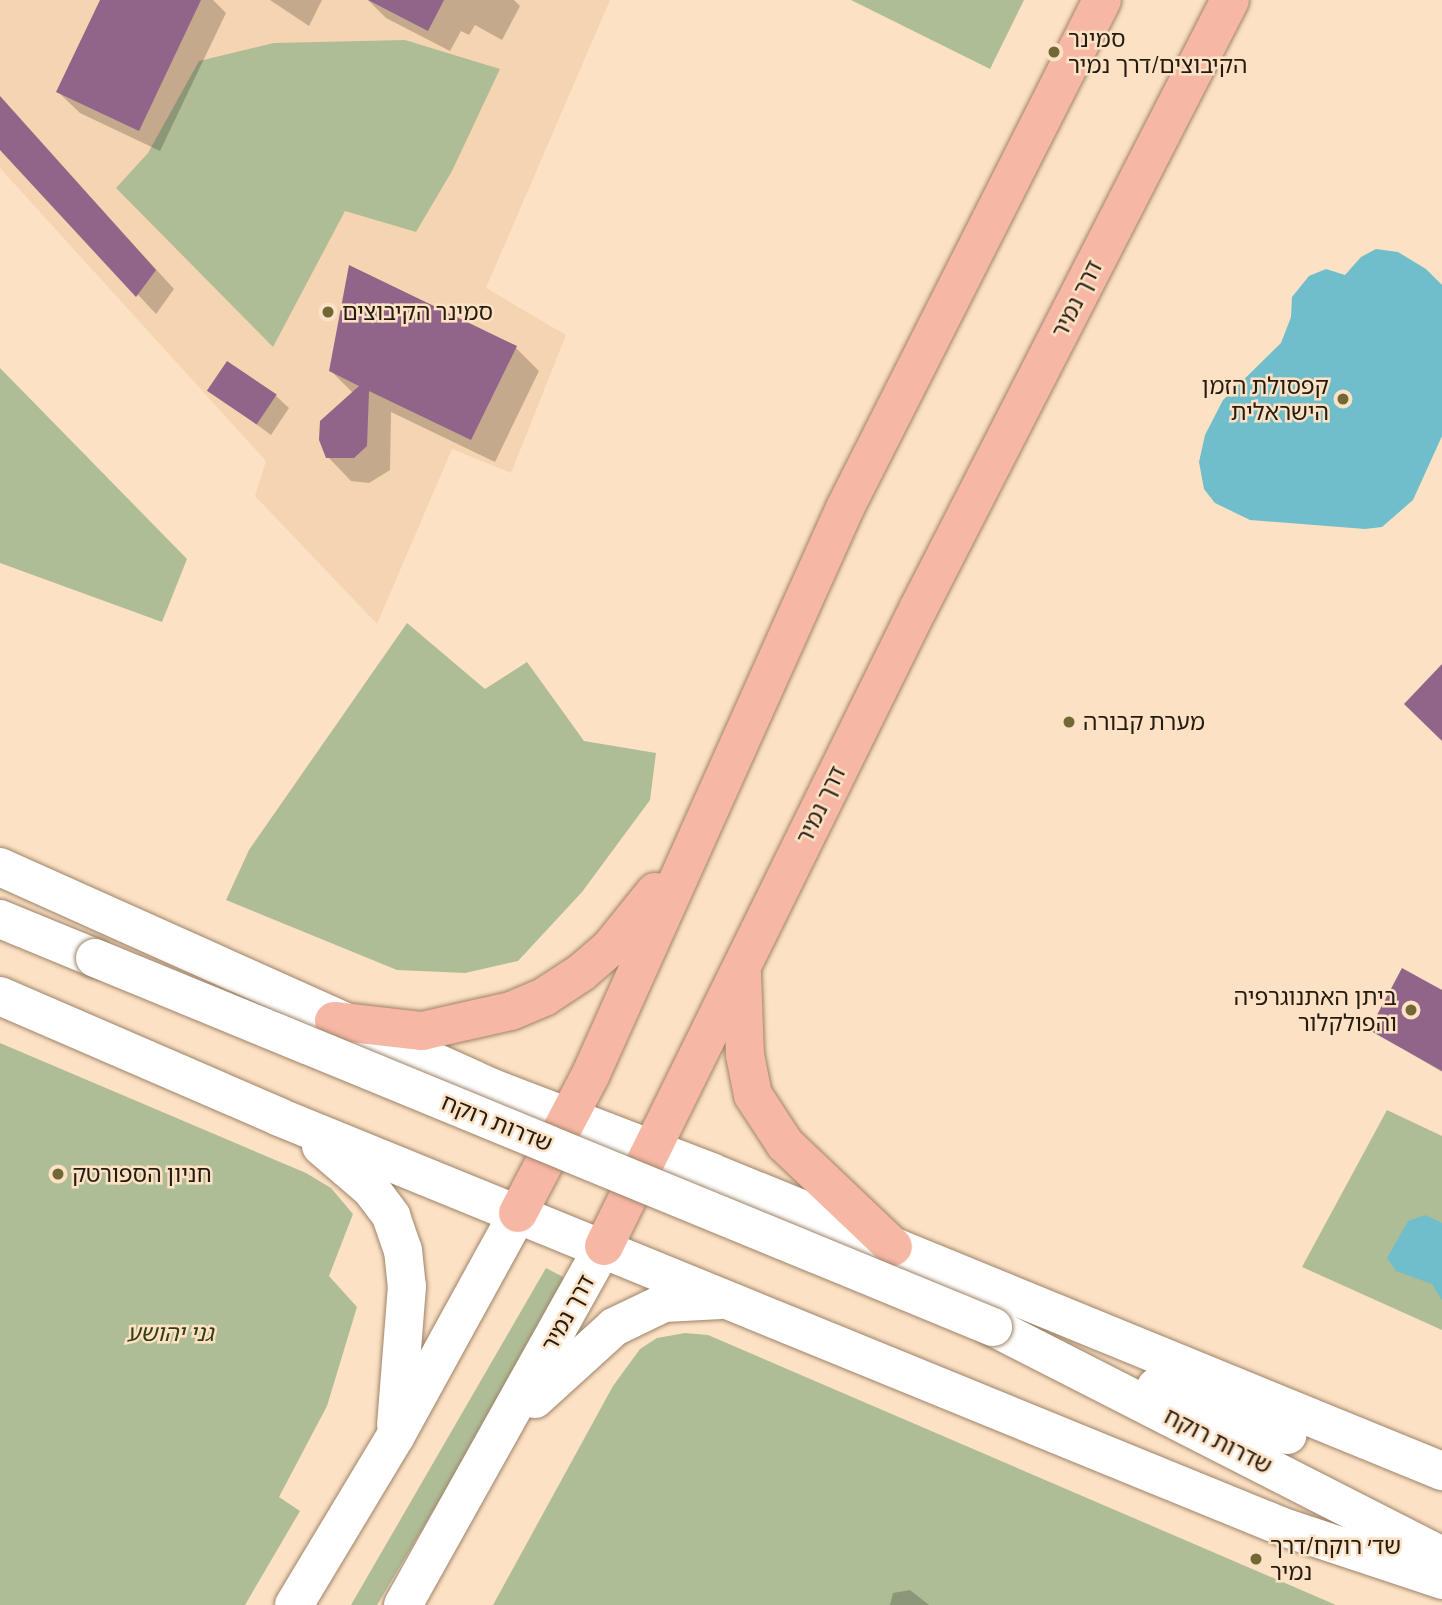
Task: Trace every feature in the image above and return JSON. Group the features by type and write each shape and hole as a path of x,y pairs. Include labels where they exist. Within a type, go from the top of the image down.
{"highway":[{"path":"518,1213 568,1117 845,508 1102,0"},
{"name":"דרך נמיר","path":"604,1247 918,609 1230,0"},
{"path":"334,1020 422,1031 462,1024 544,997 610,948 687,852"},
{"path":"742,965 744,1055 752,1095 785,1144 893,1247"}],"main road":[{"path":"0,867 334,1020 1442,1471"},
{"name":"שדרות רוקח","path":"0,919 993,1327 1442,1492"},
{"path":"0,996 279,1117 738,1300 1283,1527 1442,1580"},
{"path":"279,1117 345,1163 391,1216 403,1250 407,1286 395,1437"},
{"path":"294,1605 395,1437 518,1213"},
{"name":"דרך נמיר","path":"402,1605 479,1473 604,1247"},
{"path":"479,1473 528,1407 579,1354 614,1327 664,1303 738,1300"},
{"name":"שדרות רוקח","path":"993,1327 1442,1556"}],"shaded area":[{"name":"סמינר הקיבוצים","path":"0,0 610,0 486,288 566,335 511,473 452,449 377,624 255,496 266,461 0,168"}],"green space":[{"path":"851,0 1024,0 990,69"},
{"path":"405,40 500,69 452,171 416,232 345,211 273,347 116,188 148,153 199,61 274,43"},
{"path":"0,368 187,559 162,622 0,563"},
{"path":"407,623 485,689 527,662 584,741 656,753 650,800 582,892 518,961 465,973 397,970 226,900 249,850"},
{"name":"גני יהושע","path":"0,1043 306,1173 331,1188 353,1214 329,1276 357,1307 327,1406 279,1497 300,1511 245,1605 0,1605"},
{"path":"1387,1110 1442,1136 1442,1330 1302,1267"},
{"path":"546,1268 565,1278 498,1402 377,1605 351,1605"},
{"path":"685,1333 708,1335 1336,1605 493,1605 613,1386 640,1349 657,1338"}],"water":[{"path":"1376,249 1398,252 1426,269 1442,285 1442,436 1413,500 1382,527 1365,529 1250,520 1215,503 1204,489 1199,462 1205,435 1223,400 1281,343 1291,317 1292,297 1309,276 1326,269 1345,275 1361,257"},
{"path":"1425,1215 1442,1223 1442,1300 1432,1284 1396,1271 1387,1258 1408,1221"}],"building":[{"path":"100,0 201,0 139,131 56,92"},
{"path":"368,0 444,0 428,31"},
{"path":"0,96 156,270 136,297 0,150"},
{"path":"349,265 517,346 471,440 369,391 367,446 354,458 326,458 319,440 320,421 359,386 329,371"},
{"path":"227,361 277,395 257,424 207,391"},
{"path":"1442,664 1442,741 1404,704"},
{"name":"ביתן האתנוגרפיה והפולקלור","path":"1402,968 1442,990 1442,1071 1369,1030"}],"place":[{"name":"סמינר הקיבוצים/דרך נמיר","path":"1054,52"},
{"name":"סמינר הקיבוצים","path":"328,312"},
{"name":"קפסולת הזמן הישראלית","path":"1343,399"},
{"name":"מערת קבורה","path":"1069,722"},
{"name":"ביתן האתנוגרפיה והפולקלור","path":"1411,1010"},
{"name":"חניון הספורטק","path":"58,1174"},
{"name":"שד׳ רוקח/דרך נמיר","path":"1256,1559"}]}
